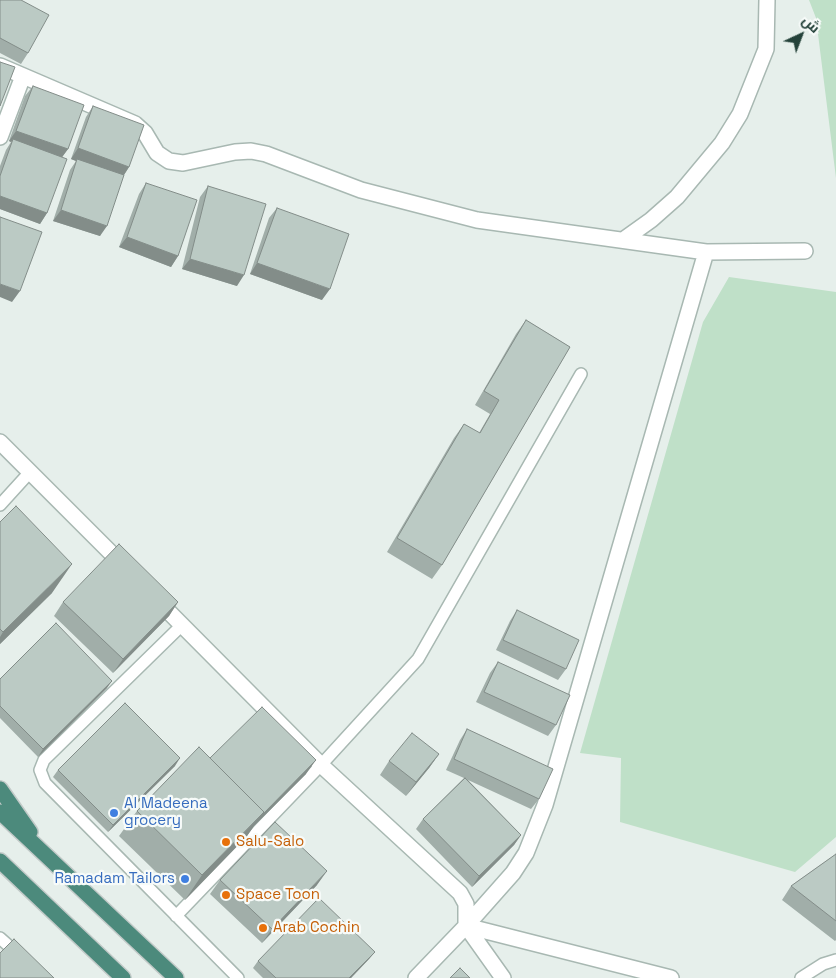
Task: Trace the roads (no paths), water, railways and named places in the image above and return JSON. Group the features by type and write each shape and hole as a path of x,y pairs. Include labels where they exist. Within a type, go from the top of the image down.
{"highway":[{"path":"0,789 44,855"},
{"path":"0,812 176,978"},
{"path":"0,861 123,978"},
{"path":"0,872 35,896"}],"street":[{"path":"623,240 678,197 706,164 740,114 766,49 767,0"},
{"path":"0,66 135,124 145,133 157,153 169,161 183,163 235,152 251,151 313,171 361,190 477,220 706,252 805,251"},
{"path":"0,137 22,76"},
{"path":"416,978 466,926 517,866 534,836 545,805 706,252"},
{"path":"0,442 134,576"},
{"path":"147,590 322,765 460,893 466,904 466,926 503,978"},
{"path":"466,926 671,978"}],"lane":[{"path":"176,916 322,765 418,659 581,374"},
{"path":"0,505 30,472"},
{"path":"182,625 44,760 40,770 45,783 238,978"},
{"path":"0,938 28,964"},
{"path":"801,978 836,955"},
{"path":"823,964 836,960"}],"place":[{"name":"Al Madeena grocery","path":"114,813"},
{"name":"Salu-Salo","path":"226,842"},
{"name":"Ramadam Tailors","path":"185,879"},
{"name":"Space Toon","path":"226,895"},
{"name":"Arab Cochin","path":"263,928"}]}
